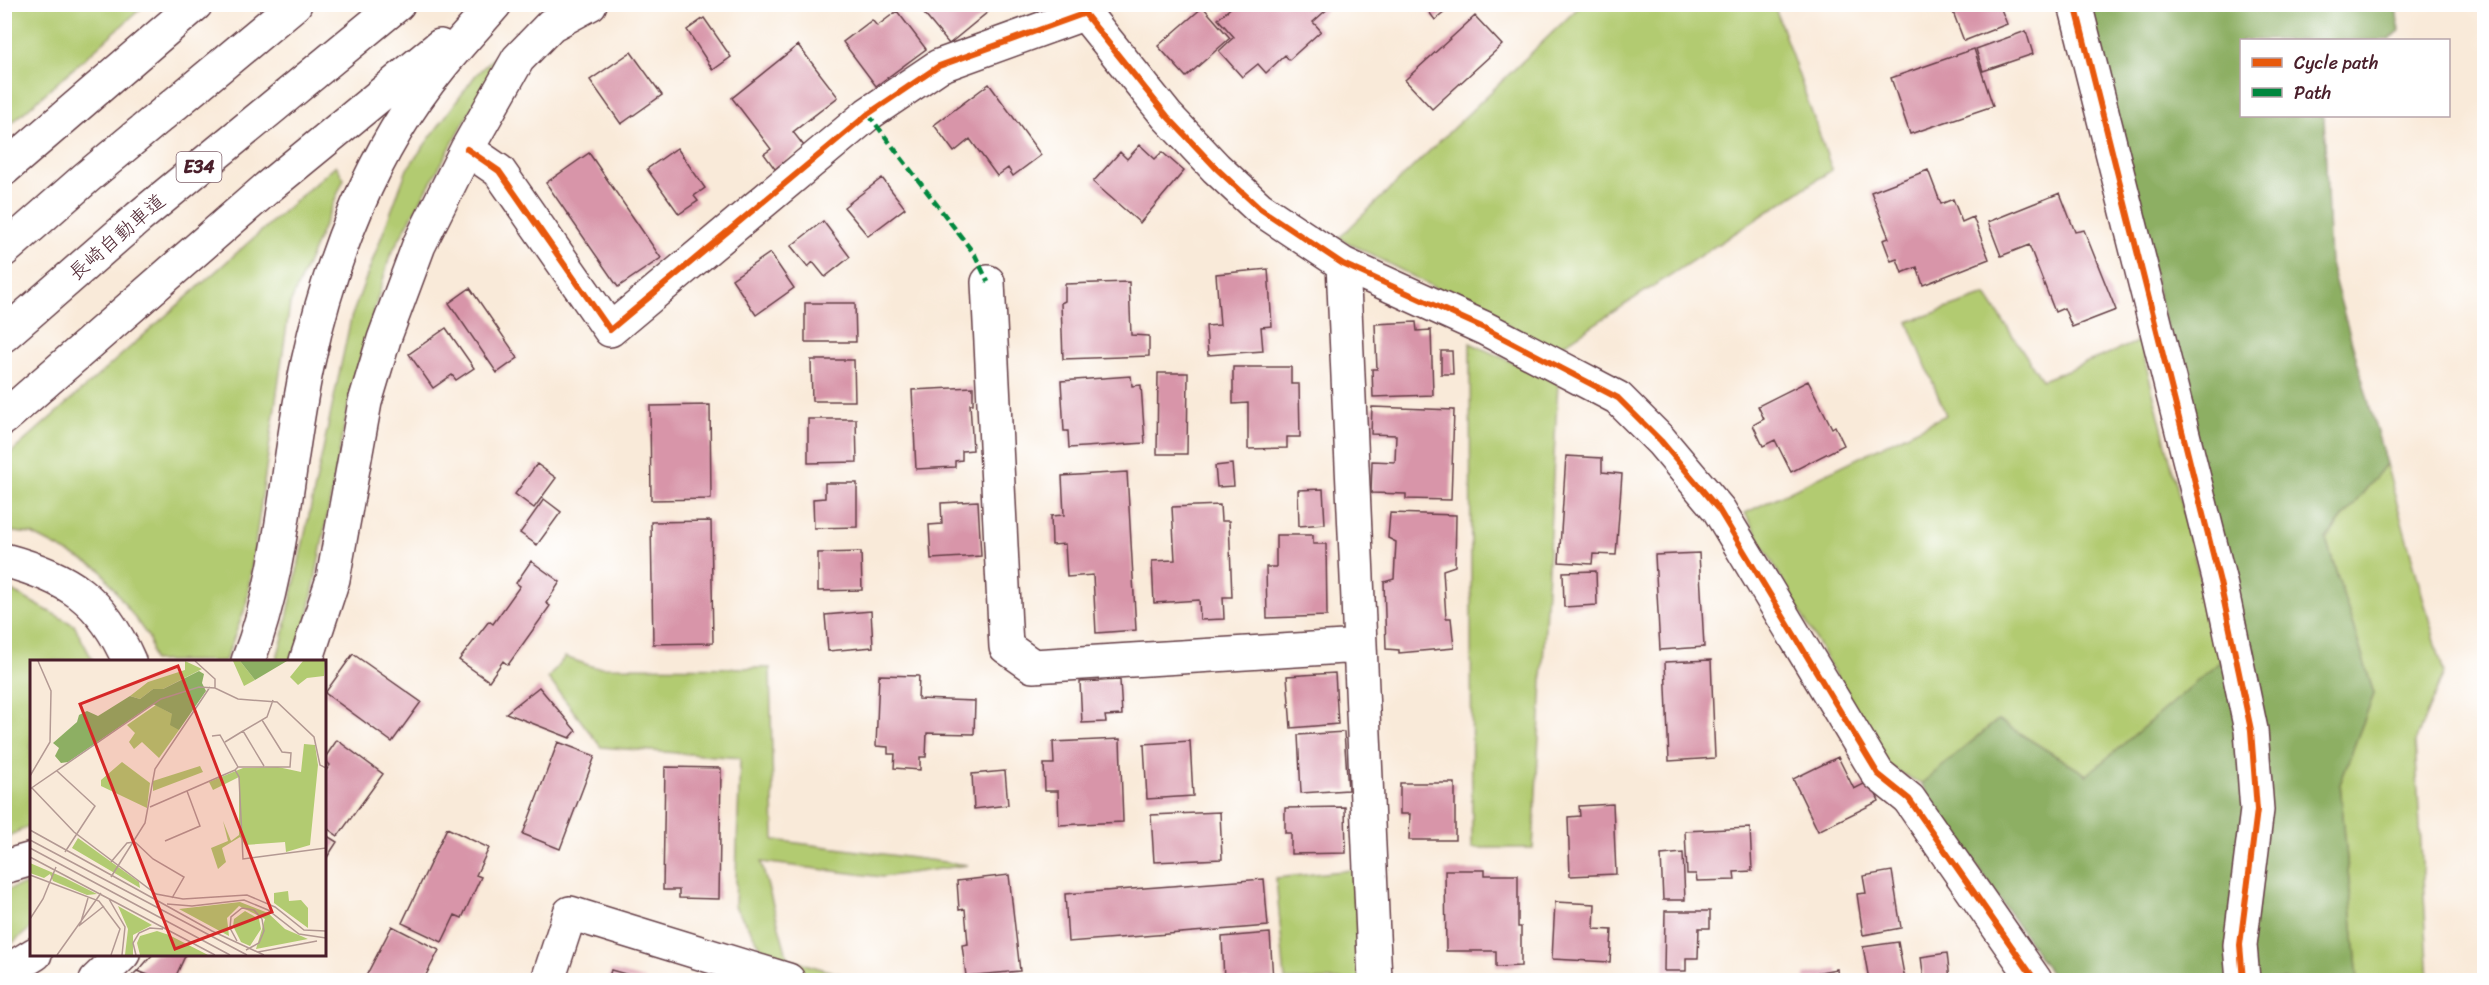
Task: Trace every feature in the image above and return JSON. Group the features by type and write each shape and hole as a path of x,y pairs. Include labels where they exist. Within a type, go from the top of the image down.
{"main road":[{"path":"108,78 182,4"},
{"path":"4,169 196,4"},
{"path":"4,250 86,178 295,4"},
{"name":"長崎自動車道","path":"4,335 156,202 398,4"},
{"path":"4,418 267,188 490,4"},
{"path":"248,660 268,591 277,548 308,363 325,296 348,231 375,171 406,114 440,66 495,4"},
{"path":"306,660 333,579 365,402 384,339 419,245 467,149 518,59 551,25 590,4"},
{"path":"2075,4 2220,582 2251,730 2257,810 2240,945 2243,981"},
{"path":"467,149 499,171 610,330 868,114 939,66 1084,8 1167,116 1216,168 1259,207 1343,264 1484,328 1618,398 1661,441 1719,510 1878,774 1909,800 2035,981"},
{"path":"1343,264 1375,981"},
{"path":"988,282 1006,647 1033,666 1360,646"},
{"path":"4,560 37,568 62,581 96,606 117,634 129,660"},
{"path":"4,867 30,860"},
{"path":"548,981 570,913 788,981"},
{"path":"4,973 33,955"},
{"path":"96,981 122,955"}],"green space":[{"path":"5,4 145,4 145,5 5,129"},
{"path":"1581,5 1774,5 1832,170 1555,350 1339,238"},
{"path":"2089,5 2396,5 2399,31 2391,39 2240,39 2240,117 2324,117 2330,264 2386,464 2326,539 2374,694 2340,783 2358,980 2055,980 1921,784 1998,720 2087,775 2242,643"},
{"path":"508,43 390,256 351,390 305,633 292,660 276,660 351,318 407,169 475,76"},
{"path":"336,165 344,179 290,304 246,606 225,660 153,660 149,638 100,569 32,534 5,531 5,458"},
{"path":"1986,295 2042,380 2140,341 2221,661 2087,776 1998,720 1921,784 1885,764 1745,513 1946,415 1908,322"},
{"path":"1470,343 1558,383 1533,848 1472,848"},
{"path":"2386,464 2444,673 2415,742 2429,980 2358,980 2340,783 2374,694 2326,539"},
{"path":"4,590 12,591 74,625 92,660 30,660 30,826 5,838"},
{"path":"565,657 594,667 770,668 774,840 968,865 882,877 761,862 788,959 860,980 755,980 769,959 735,907 740,758 601,747 548,678"},
{"path":"1361,869 1363,980 1285,980 1276,878"},
{"path":"30,883 30,929 5,949 5,890"}],"building":[{"path":"926,4 984,4 989,11 949,44 920,9"},
{"path":"1235,4 1333,4 1313,22 1321,31 1289,60 1285,55 1266,73 1258,64 1242,77 1219,51 1234,37 1218,19"},
{"path":"1423,4 1449,4 1451,7 1435,20"},
{"path":"1950,4 1999,4 2007,24 1964,41"},
{"path":"1203,7 1230,38 1186,77 1158,46"},
{"path":"897,11 926,49 876,86 843,42 872,20 877,26"},
{"path":"1475,16 1502,45 1432,109 1405,80"},
{"path":"704,18 731,57 713,70 687,30"},
{"path":"2026,31 2033,54 1983,71 1976,49"},
{"path":"798,45 838,97 793,132 804,146 775,169 764,154 771,149 732,98"},
{"path":"1974,49 1993,106 1910,134 1891,78"},
{"path":"631,52 662,95 621,124 590,80"},
{"path":"989,84 1041,155 1013,176 1008,168 997,176 970,139 954,152 934,125"},
{"path":"1140,145 1155,159 1162,152 1184,171 1140,223 1093,182 1120,152 1127,159"},
{"path":"677,148 705,188 694,196 698,201 679,214 647,169"},
{"path":"589,153 661,258 618,287 546,183"},
{"path":"1928,170 1941,204 1953,199 1962,222 1973,217 1989,259 1923,285 1917,267 1902,273 1897,259 1891,261 1883,240 1889,238 1871,192"},
{"path":"882,178 905,208 868,236 844,207"},
{"path":"2060,193 2075,232 2084,230 2116,310 2072,327 2064,308 2055,312 2029,245 2001,256 1988,222"},
{"path":"823,221 850,257 825,277 813,262 808,267 791,246"},
{"path":"770,253 794,288 756,315 732,279"},
{"path":"1268,269 1272,326 1261,327 1263,351 1208,355 1206,326 1220,325 1216,274"},
{"path":"1129,282 1131,335 1149,336 1149,356 1063,359 1061,303 1065,301 1065,284"},
{"path":"470,288 518,358 497,373 449,303"},
{"path":"805,303 855,303 856,342 805,342"},
{"path":"1416,322 1417,331 1431,330 1433,395 1373,397 1372,369 1377,369 1375,324"},
{"path":"446,328 474,368 456,380 452,375 433,388 409,354"},
{"path":"1441,351 1452,351 1453,374 1441,374"},
{"path":"811,360 854,360 855,401 812,401"},
{"path":"1233,367 1291,367 1291,384 1299,384 1300,437 1287,437 1287,448 1248,449 1248,403 1233,404"},
{"path":"1158,373 1188,373 1187,454 1157,454"},
{"path":"1131,376 1132,386 1141,385 1145,443 1069,448 1068,431 1064,431 1061,381"},
{"path":"1808,381 1832,428 1835,426 1844,445 1791,472 1775,440 1763,446 1753,425 1764,419 1758,406"},
{"path":"973,387 973,404 970,404 973,450 962,451 962,460 955,461 955,467 916,469 912,390"},
{"path":"710,405 711,499 651,500 650,406"},
{"path":"1372,407 1454,410 1451,500 1406,499 1406,494 1371,493 1372,461 1395,462 1396,435 1371,434"},
{"path":"808,419 856,419 857,462 808,463"},
{"path":"1566,456 1602,458 1602,472 1622,474 1616,555 1593,554 1592,564 1559,562"},
{"path":"537,464 556,478 534,508 515,494"},
{"path":"1232,464 1234,486 1217,487 1215,466"},
{"path":"1127,472 1136,630 1096,633 1093,575 1067,577 1065,544 1052,545 1051,516 1064,515 1062,476"},
{"path":"825,483 857,483 857,527 814,528 813,499 825,498"},
{"path":"1323,489 1325,524 1299,526 1298,490"},
{"path":"544,499 561,512 537,545 520,533"},
{"path":"978,501 981,556 931,559 929,525 942,524 941,503"},
{"path":"1220,505 1221,521 1229,521 1232,597 1223,597 1224,619 1200,620 1199,600 1154,603 1152,561 1175,560 1172,507"},
{"path":"1390,513 1456,515 1455,566 1443,570 1446,618 1451,618 1454,648 1399,653 1399,650 1386,649 1384,582 1394,579 1396,542 1388,538"},
{"path":"711,521 713,643 653,644 651,522"},
{"path":"1276,535 1313,535 1313,544 1326,544 1327,616 1267,618 1266,567 1276,567"},
{"path":"861,552 862,590 818,591 818,553"},
{"path":"1699,553 1704,647 1660,650 1655,555"},
{"path":"531,561 560,582 546,603 550,606 508,665 503,661 489,681 459,660 489,621 493,624 520,586 516,583"},
{"path":"1596,571 1597,605 1564,607 1563,572"},
{"path":"871,611 873,647 828,651 825,615"},
{"path":"353,654 421,702 392,742 326,692"},
{"path":"1711,660 1715,758 1669,761 1665,662"},
{"path":"1335,673 1338,724 1291,728 1287,676"},
{"path":"879,675 919,676 918,699 975,701 974,734 927,733 926,757 920,757 920,770 894,768 895,754 888,754 888,747 876,746"},
{"path":"1120,680 1122,715 1105,716 1106,722 1082,723 1080,682"},
{"path":"539,687 576,731 570,738 506,713"},
{"path":"1344,732 1348,790 1301,793 1298,735"},
{"path":"1120,739 1123,822 1059,825 1058,791 1045,791 1044,764 1054,764 1053,742"},
{"path":"337,740 383,774 338,836 326,827 326,770 330,765 326,761 326,756"},
{"path":"1190,741 1193,796 1147,799 1144,744"},
{"path":"558,742 595,756 560,849 523,834"},
{"path":"1838,757 1854,789 1870,781 1879,801 1818,831 1793,779"},
{"path":"665,767 721,768 719,899 679,898 679,890 663,890"},
{"path":"1005,771 1008,805 974,809 972,774"},
{"path":"1400,783 1455,783 1455,840 1409,840 1410,814 1400,814"},
{"path":"1613,804 1616,874 1570,876 1568,817 1580,816 1579,806"},
{"path":"1345,807 1346,853 1291,854 1291,833 1285,833 1285,808"},
{"path":"1220,812 1222,859 1154,862 1151,815"},
{"path":"447,828 489,848 476,875 481,877 462,918 455,915 442,942 402,923"},
{"path":"1750,828 1752,871 1734,872 1735,880 1697,881 1696,874 1687,874 1685,831"},
{"path":"326,835 337,842 326,859"},
{"path":"1683,853 1685,900 1663,900 1661,855"},
{"path":"1445,870 1485,870 1485,875 1518,875 1521,966 1496,967 1496,951 1446,951"},
{"path":"1892,871 1901,928 1863,935 1857,894 1866,893 1863,876"},
{"path":"1009,875 1020,971 966,976 962,945 968,944 965,909 959,910 957,881"},
{"path":"1264,879 1268,926 1068,942 1065,894"},
{"path":"1555,902 1595,904 1594,929 1612,930 1610,962 1552,959"},
{"path":"1665,911 1710,911 1710,928 1699,928 1698,958 1686,958 1686,971 1664,971"},
{"path":"392,926 439,950 426,975 431,977 429,980 364,980"},
{"path":"1270,933 1273,980 1224,980 1222,937"},
{"path":"1898,942 1905,980 1869,980 1863,947"},
{"path":"1947,953 1950,980 1924,980 1921,957"},
{"path":"152,955 186,955 174,980 161,980 138,971"},
{"path":"1837,969 1838,980 1805,980 1804,975"},
{"path":"611,970 647,980 608,980"},
{"path":"137,971 158,980 128,980"}],"marked path":[{"path":"868,114 975,255 988,282"}],"cycle path":[{"path":"1077,4 1167,116 1216,168 1259,208 1343,264 1484,328 1618,398 1661,441 1719,510 1878,774 1909,799 2035,980"},
{"path":"467,149 499,171 610,330 868,114 939,66 1083,14 1091,4"},
{"path":"2075,4 2220,582 2251,730 2257,810 2240,945 2243,980"}]}
